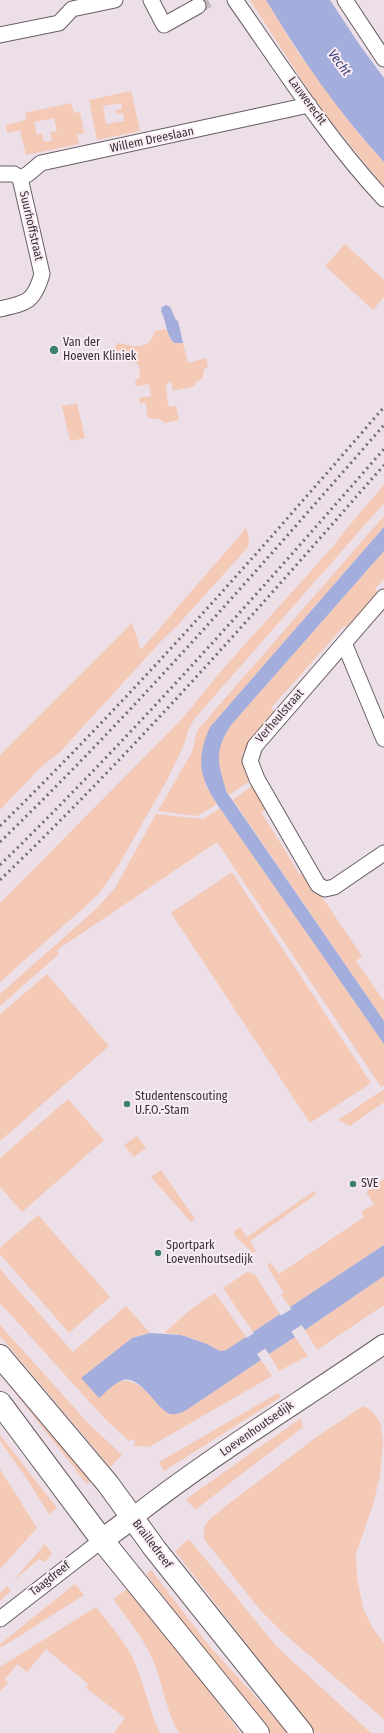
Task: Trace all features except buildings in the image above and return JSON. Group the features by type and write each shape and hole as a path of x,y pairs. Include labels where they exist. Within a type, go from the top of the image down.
{"main road":[{"name":"Brailledreef","path":"0,1356 108,1484 155,1549 302,1733"},
{"path":"0,1403 102,1540 258,1733"},
{"path":"102,1540 132,1518"}],"street":[{"path":"0,35 59,23 72,10 115,0"},
{"path":"151,0 164,25 198,6"},
{"name":"Lauwerecht","path":"235,0 309,105 366,180 384,199"},
{"path":"345,0 384,59"},
{"name":"Willem Dreeslaan","path":"20,178 28,174 41,163 309,105"},
{"path":"0,174 14,174 20,178"},
{"name":"Suurhoffstraat","path":"0,309 24,304 32,297 38,288 42,274 20,178"},
{"name":"Verheulstraat","path":"384,597 255,746 250,755 250,761 257,779 318,885 325,889 334,887 384,853"},
{"path":"344,643 384,739"},
{"name":"Loevenhoutsedijk","path":"132,1518 162,1495 327,1381 384,1344"},
{"name":"Taagdreef","path":"0,1619 102,1540"}],"shaded area":[{"path":"250,0 266,0 297,51 359,134 384,162 384,187 317,104"},
{"path":"131,91 140,131 97,140 89,100","holes":["121,103 122,109 116,110 116,114 123,113 124,121 106,124 103,106"]},
{"path":"71,103 74,113 80,112 84,133 77,135 79,144 26,155 20,130 7,133 6,125 26,120 25,113","holes":["54,118 57,131 50,132 52,141 44,142 42,134 37,134 34,122"]},
{"path":"345,244 384,280 384,297 373,310 325,266"},
{"path":"166,329 174,343 183,343 188,363 206,358 208,367 204,369 203,377 196,382 195,386 173,391 171,383 169,382 166,386 168,405 172,407 176,406 179,420 165,423 160,419 148,418 146,404 144,402 140,404 139,398 151,396 149,384 136,386 135,381 140,377 139,366 136,363 120,360 115,350 117,343 135,346 144,345 151,340 155,331"},
{"path":"77,403 85,438 70,441 62,406"},
{"path":"384,485 384,503 195,718 188,730 184,745 167,780 118,866 98,895 0,982 0,903 183,718 221,671 337,542"},
{"path":"384,516 384,527 210,727 205,784 217,804 198,816 158,811 192,752 197,731"},
{"path":"246,528 249,538 248,547 60,752 41,767 0,810 0,755 132,623 141,650"},
{"path":"384,551 384,579 375,589 381,595 349,630 344,626 271,708 276,713 243,752 242,760 246,774 250,781 229,795 220,774 218,761 218,751 225,734 231,725"},
{"path":"253,785 267,809 261,812 300,875 304,872 317,893 322,897 362,956 356,961 384,1001 384,1021 233,800"},
{"path":"220,808 384,1044 384,1085 381,1087 217,842 57,950 59,954 0,1006 0,994 96,909 115,888 156,814 203,819"},
{"path":"232,872 371,1083 310,1123 171,913"},
{"path":"47,974 109,1046 0,1141 0,1014"},
{"path":"384,1089 384,1102 350,1126 338,1120"},
{"path":"68,1099 104,1140 22,1212 0,1187 0,1158"},
{"path":"137,1136 146,1148 134,1157 124,1145"},
{"path":"161,1170 195,1219 191,1222 151,1177"},
{"path":"384,1179 384,1245 290,1307 281,1295 284,1293 268,1268 270,1262 279,1274 364,1217 361,1212 374,1204 366,1192"},
{"path":"314,1191 316,1194 250,1241 256,1251 255,1252 252,1252 234,1235 234,1231 240,1227 247,1237"},
{"path":"38,1215 110,1297 69,1333 0,1254 0,1248"},
{"path":"0,1269 73,1352 126,1306 150,1333 132,1338 81,1378 117,1384 120,1381 134,1383 147,1392 169,1413 185,1411 261,1360 272,1376 149,1447 135,1446 133,1445 136,1442 132,1439 129,1441 105,1419 0,1303"},
{"path":"247,1272 255,1275 280,1314 253,1332 223,1288"},
{"path":"384,1276 384,1305 317,1350 305,1330"},
{"path":"215,1293 246,1337 226,1351 220,1351 197,1340 181,1335 164,1333 190,1310"},
{"path":"0,1325 88,1423 122,1455 110,1467 0,1336"},
{"path":"295,1337 308,1356 279,1371 269,1354"},
{"path":"0,1368 92,1480 87,1484 0,1374"},
{"path":"278,1393 281,1397 164,1471 159,1462"},
{"path":"363,1406 373,1412 380,1422 383,1441 380,1476 373,1505 356,1553 357,1577 363,1608 372,1627 384,1643 384,1719 283,1633 260,1610 204,1539 204,1528 208,1521 315,1438"},
{"path":"301,1418 303,1427 195,1510 186,1499"},
{"path":"0,1435 57,1508 49,1514 25,1476 0,1441"},
{"path":"0,1469 37,1528 0,1569"},
{"path":"189,1539 277,1647 371,1733 315,1733 175,1551"},
{"path":"45,1544 52,1554 44,1562 39,1559 12,1582"},
{"path":"151,1570 211,1648 289,1733 268,1733 146,1574"},
{"path":"75,1584 84,1595 2,1647 0,1646 0,1644"},
{"path":"7,1586 11,1591 0,1601 0,1593"},
{"path":"130,1587 240,1733 179,1733 170,1715 152,1658 144,1642 113,1599"},
{"path":"96,1607 131,1655 160,1733 114,1733 125,1718 86,1688 88,1684 46,1649 27,1672 17,1664 4,1680 8,1682 0,1692 0,1667"}],"water":[{"name":"Vecht","path":"266,0 330,0 359,44 384,78 384,162 351,124 321,84"},
{"path":"166,305 170,307 176,320 178,321 183,343 174,343 169,335 161,311 162,307"},
{"path":"384,527 384,551 231,725 221,744 219,762 226,791 384,1021 384,1044 217,804 206,785 203,776 201,758 210,727"},
{"path":"384,1245 384,1276 305,1330 290,1307"},
{"path":"280,1314 295,1337 269,1354 253,1332"},
{"path":"150,1333 181,1335 207,1344 220,1351 226,1350 246,1337 261,1360 185,1411 178,1414 170,1414 165,1411 141,1386 128,1380 115,1384 99,1398 81,1378 132,1338"}],"pier":[{"path":"279,1312 281,1313 296,1338"}],"waterway":[{"path":"230,1360 318,1303"}],"tunnel":[{"path":"198,6 208,0"}],"railway":[{"path":"0,826 100,725 196,621 291,515 384,407"},
{"path":"0,842 149,689 244,585 384,425"},
{"path":"0,865 148,713 290,556 384,449"},
{"path":"0,880 149,729 384,465"}],"place":[{"name":"Van der Hoeven Kliniek","path":"54,350"},
{"name":"Studentenscouting U.F.O.-Stam","path":"127,1104"},
{"name":"SVE","path":"353,1184"},
{"name":"Sportpark Loevenhoutsedijk","path":"158,1253"}]}
